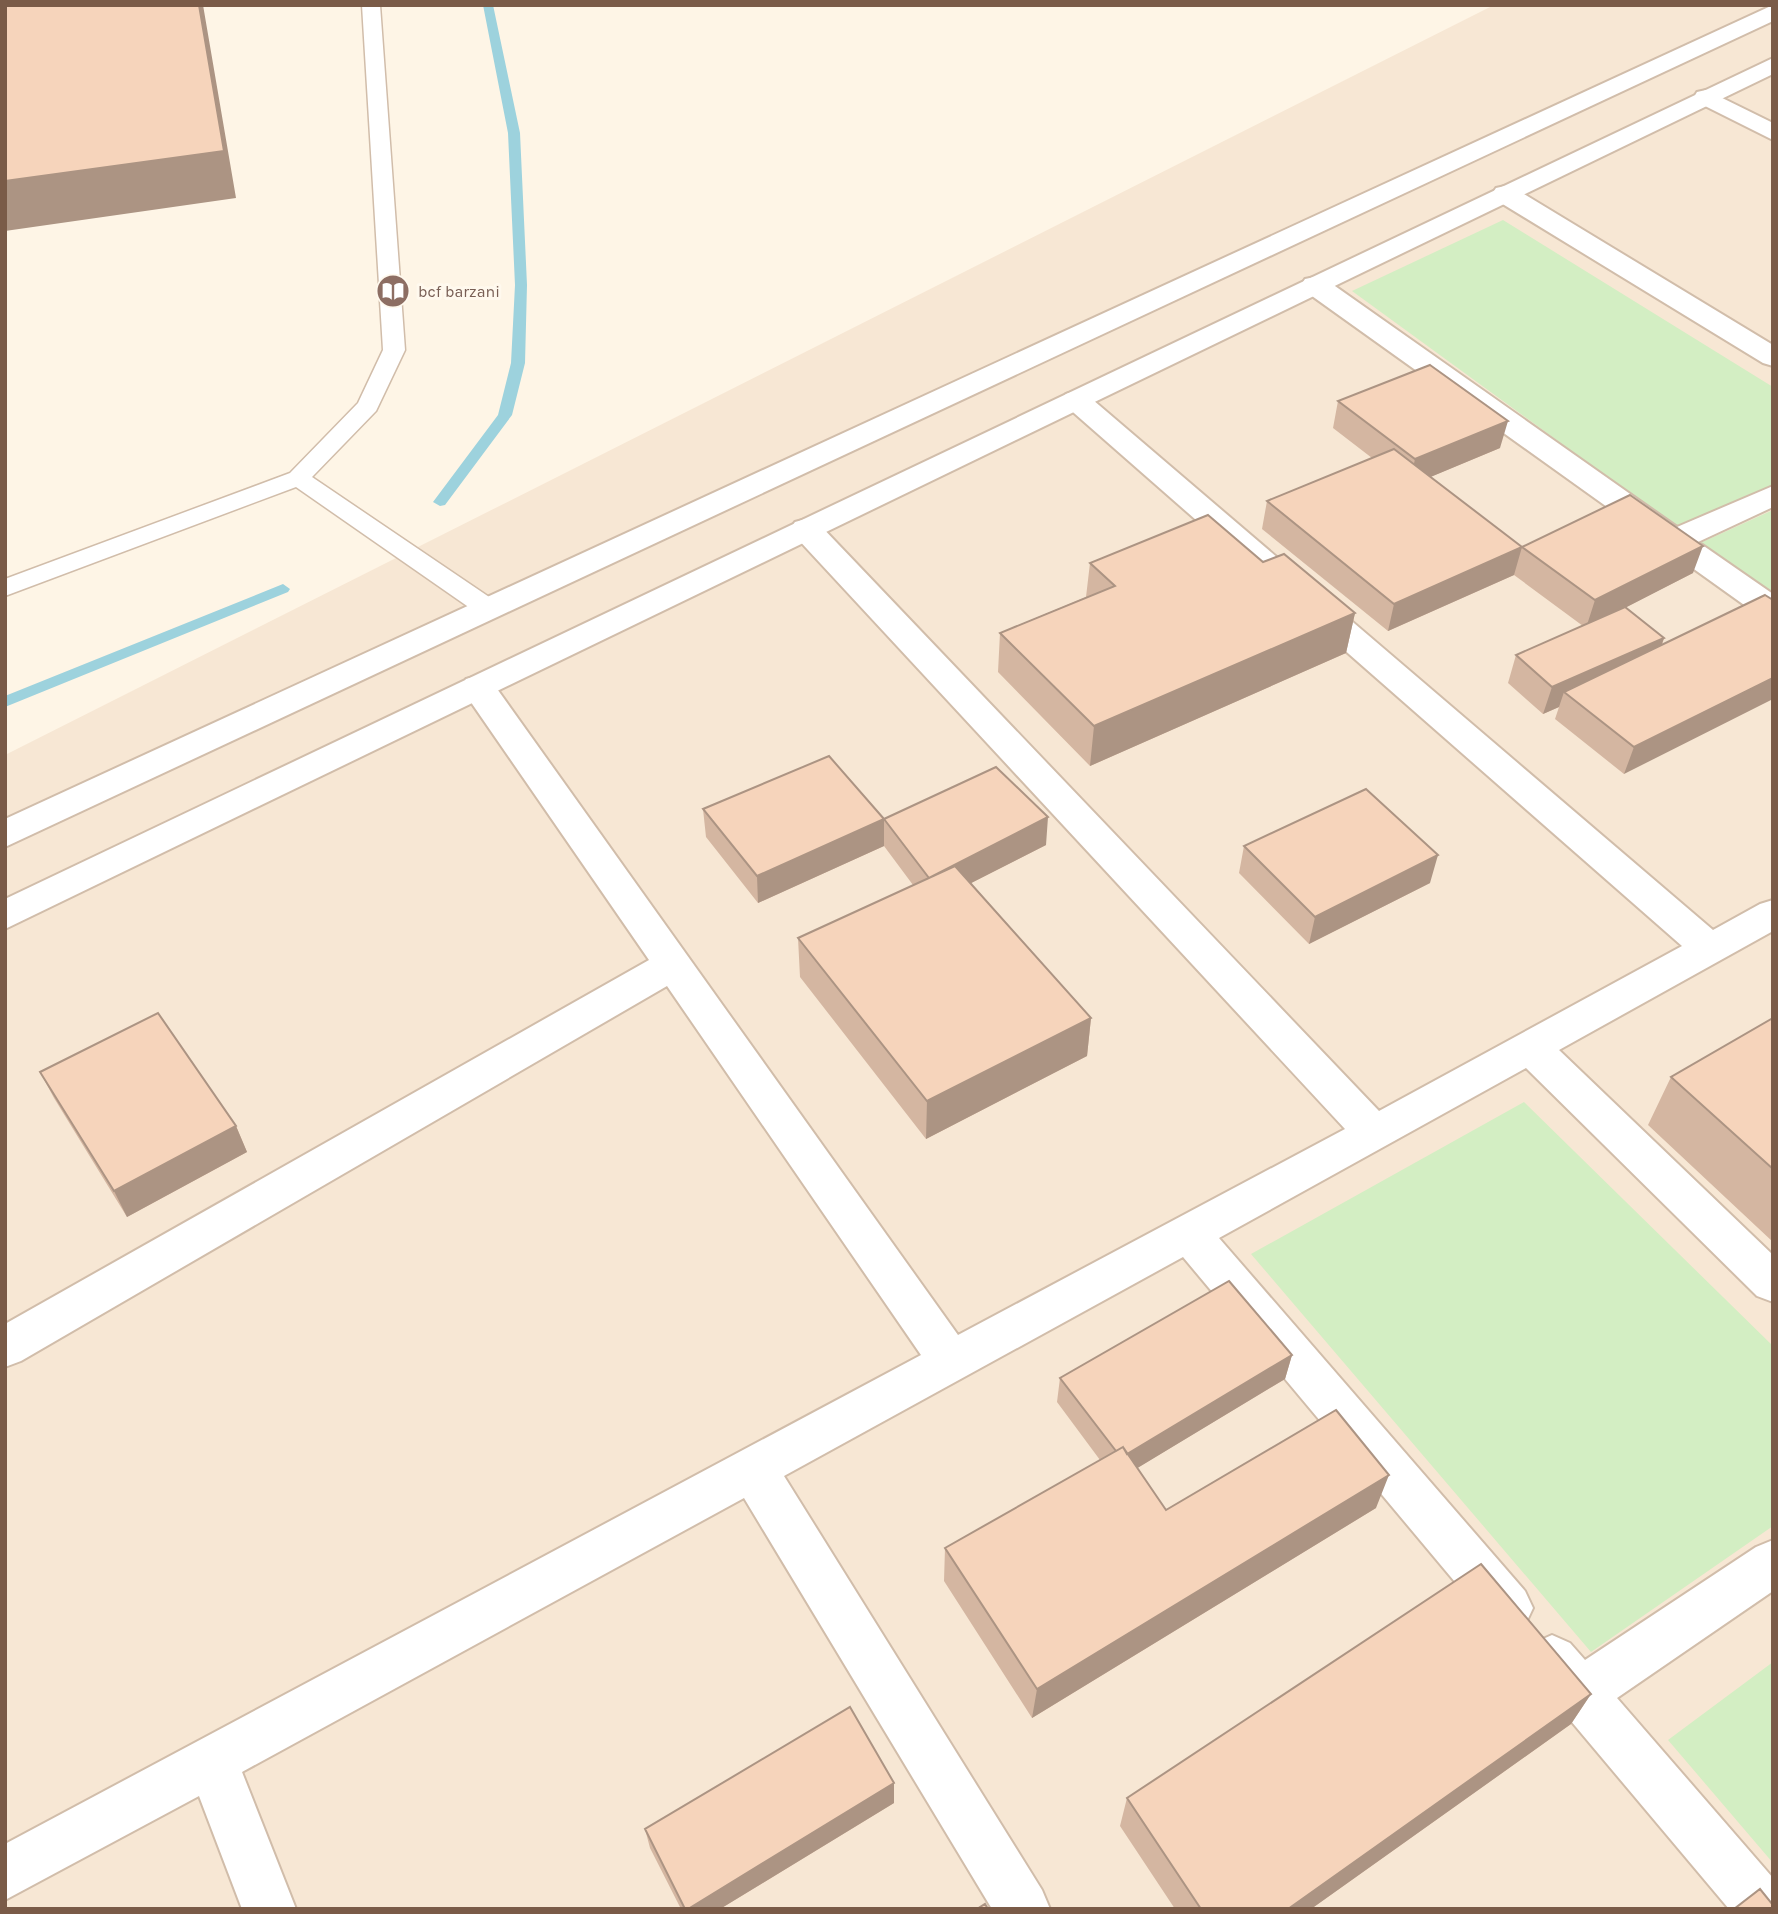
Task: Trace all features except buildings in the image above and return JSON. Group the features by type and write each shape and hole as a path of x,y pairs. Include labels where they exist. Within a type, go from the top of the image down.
{"street":[{"path":"5,834 489,609 1370,229 1773,12"},
{"path":"5,915 1315,285 1370,229 1505,194 1773,65"},
{"path":"1706,97 1773,134"},
{"path":"1505,194 1773,358"},
{"path":"1315,285 1773,610"},
{"path":"1076,400 1711,950"},
{"path":"1676,540 1773,495"},
{"path":"806,530 1374,1133"},
{"path":"478,687 951,1362"},
{"path":"5,1873 1531,1048 1773,914"},
{"path":"5,1347 671,965"},
{"path":"1531,1048 1773,1283"},
{"path":"1189,1233 1764,1909"},
{"path":"753,1469 1023,1909"},
{"path":"1580,1693 1773,1563"},
{"path":"212,1761 269,1909"}],"lane":[{"path":"5,588 298,478 369,406 394,350 371,5"},
{"path":"298,478 489,609"}],"shaded area":[{"path":"1494,5 1773,5 1773,1909 5,1909 5,755"}],"green space":[{"path":"1503,220 1773,387 1773,485 1680,530 1352,291"},
{"path":"1773,510 1773,598 1698,544"},
{"path":"1524,1102 1773,1346 1773,1526 1591,1652 1251,1254"},
{"path":"1773,1662 1773,1863 1668,1740"}],"waterway":[{"path":"440,502 505,415 518,363 521,285 514,133 488,5"},
{"path":"5,702 283,589"}],"place":[{"name":"bcf barzani","path":"393,291"}]}
